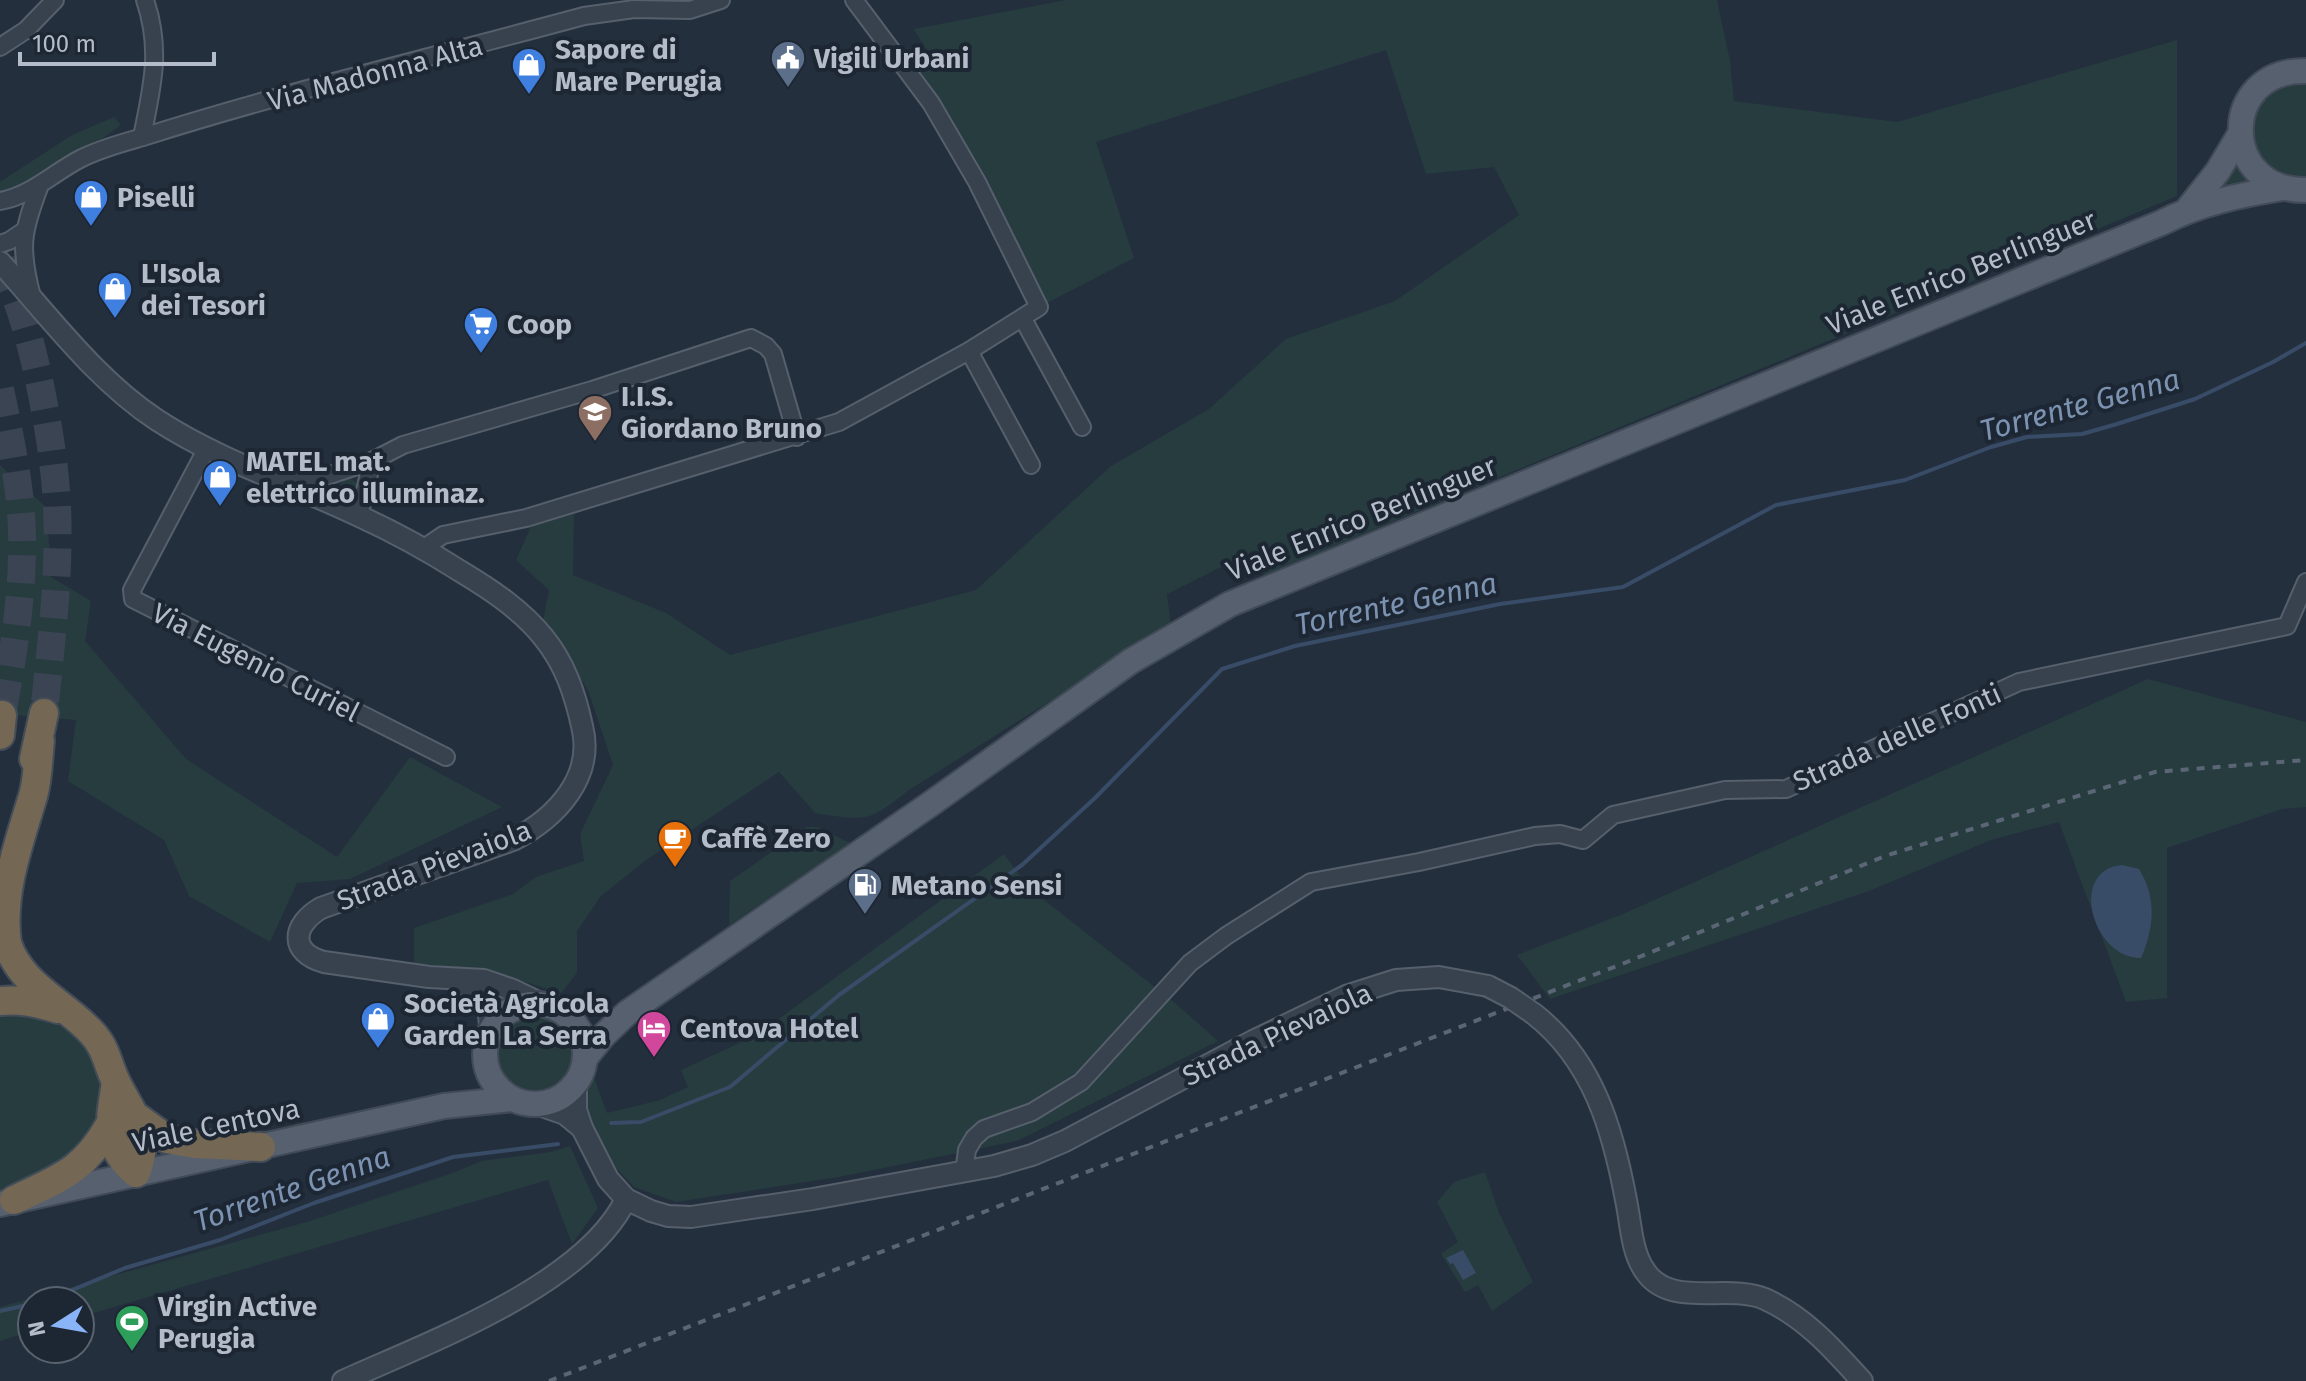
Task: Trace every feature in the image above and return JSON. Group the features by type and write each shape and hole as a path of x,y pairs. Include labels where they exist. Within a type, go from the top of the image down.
{"highway":[{"path":"44,713 34,792 9,866 2,896 2,918 14,960 26,977 97,1038 109,1059 116,1082 138,1118 144,1145 136,1173 121,1160 109,1126"},
{"path":"0,856 40,741"},
{"path":"0,1001 37,1002 66,1011"},
{"path":"7,1202 71,1172 95,1151 109,1126 116,1082"},
{"path":"138,1118 167,1139 195,1144 261,1147"}],"main road":[{"name":"Viale Enrico Berlinguer","path":"2188,209 2218,171 2240,134 2243,111 2253,93 2281,73 2306,71"},
{"path":"2240,134 2245,154 2254,169 2270,183 2295,189"},
{"name":"Viale Enrico Berlinguer","path":"586,1057 627,1013 1131,661 1230,604 2161,223 2188,209 2236,196 2295,189"},
{"path":"2161,223 2267,201 2286,201 2306,207"},
{"path":"567,1015 579,1030 586,1057 576,1084 566,1095 539,1105 513,1099 501,1091 492,1079 486,1061 490,1032 511,1010 542,1004 567,1015 602,1018 627,1013"},
{"name":"Viale Centova","path":"444,1106 474,1079 486,1061"},
{"name":"Viale Centova","path":"7,1202 444,1106 513,1099"}],"street":[{"path":"0,47 26,30 55,0"},
{"path":"142,137 156,68 155,34 145,0"},
{"name":"Via Madonna Alta","path":"1,202 40,185 55,172 85,156 142,137 584,16 634,9 690,10 721,0"},
{"path":"0,262 128,398 158,420 207,448 424,548 443,535 526,518 797,437 839,422 969,351 1039,307 977,182 931,103 854,0"},
{"path":"33,298 23,251 24,231 40,185"},
{"path":"0,244 24,231"},
{"path":"1023,319 1082,427"},
{"path":"285,484 337,473 372,461 403,445 592,390 751,338 773,354 797,437"},
{"path":"969,351 1031,465"},
{"name":"Via Eugenio Curiel","path":"207,448 132,590 133,599 446,757"},
{"path":"359,516 372,461"},
{"path":"330,503 330,482 337,473"},
{"name":"Strada Pievaiola","path":"424,548 488,588 544,637 563,666 576,699 585,735 584,762 574,787 555,811 533,830 464,859 321,908 308,916 298,935 300,947 310,958 455,980"},
{"name":"Strada delle Fonti","path":"964,1172 967,1150 974,1138 998,1123 1032,1112 1081,1082 1111,1053 1173,981 1226,936 1311,882 1535,836 1560,834 1583,840 1613,815 1725,790 1786,789 2019,682 2287,626 2306,582"},
{"name":"Strada Pievaiola","path":"626,1199 668,1216 691,1217 964,1172 1032,1155 1065,1141 1195,1071 1346,996 1396,980 1439,977 1488,986 1511,998 1555,1030 1574,1054 1597,1094 1614,1141 1635,1249 1644,1270 1655,1283 1672,1291 1762,1297 1817,1332 1862,1381"},
{"path":"455,980 484,980 542,1004"},
{"path":"455,980 475,990 488,1004 490,1032"},
{"path":"343,1381 431,1343 531,1291 597,1238 619,1214 626,1199 608,1179 582,1128 576,1110 576,1084"},
{"path":"539,1105 565,1114 582,1128"}],"green space":[{"path":"1066,0 1717,0 1730,61 1734,101 1897,122 2177,40 2177,196 1264,575 1255,550 1167,594 1171,625 875,814 857,818 815,813 779,772 646,860 601,896 577,931 577,973 561,993 492,972 414,963 414,928 513,894 536,877 584,861 580,834 613,765 588,690 543,621 549,590 516,560 533,522 574,511 573,575 666,613 730,655 976,590 1111,466 1209,409 1286,339 1395,301 1519,215 1494,167 1426,174 1386,50 1096,142 1134,258 1039,307 923,91 913,61 927,51 914,29"},
{"path":"2306,81 2306,179 2285,177 2271,170 2252,145 2253,112 2274,87"},
{"path":"114,117 121,125 103,138 63,157 10,192 0,195 0,182 72,135"},
{"path":"2236,154 2254,182 2211,198"},
{"path":"0,465 47,508 51,577 91,601 85,641 186,759 337,857 410,757 502,807 350,879 297,883 270,942 189,896 164,840 68,781 76,720 0,714"},
{"path":"349,479 356,482 359,489 356,496 349,499 342,496 339,489 342,482"},
{"path":"2148,679 2306,722 2306,807 2282,809 2167,848 2167,998 2126,1002 2059,822 1991,840 1869,891 1550,999 1517,955 1623,914"},
{"path":"807,827 817,827 850,843 729,925 730,881"},
{"path":"1004,854 1029,888 1175,1003 1218,1041 1017,1141 839,1177 676,1202 634,1187 604,1156 583,1119 583,1095 592,1072 607,1113 660,1100 688,1087 681,1070 748,1039 776,1021"},
{"path":"0,1009 70,1023 97,1056 108,1096 79,1158 34,1182 0,1191"},
{"path":"537,1015 552,1018 565,1026 573,1039 576,1054 573,1069 565,1082 552,1090 537,1093 522,1090 509,1082 501,1069 498,1054 501,1039 509,1026 522,1018"},
{"path":"570,1146 598,1208 572,1244 548,1180 96,1312 96,1285 79,1285 310,1221 481,1161 551,1152"},
{"path":"1485,1172 1499,1213 1533,1282 1492,1311 1478,1285 1465,1292 1441,1254 1458,1242 1437,1202 1454,1182"},
{"path":"16,1303 16,1336 0,1341 0,1307"}],"water":[{"path":"2122,865 2139,869 2149,891 2151,924 2141,958 2124,954 2110,945 2099,930 2093,914 2091,897 2095,882 2105,870"},
{"path":"1463,1250 1476,1273 1463,1280 1453,1263 1450,1264 1446,1258"}],"waterway":[{"name":"Torrente Genna","path":"611,1123 641,1122 730,1087 839,995 1022,865 1095,798 1222,669 1295,646 1500,604 1623,587 1776,505 1905,480 1991,447 2027,437 2082,434 2117,424 2195,399 2306,343"},
{"name":"Torrente Genna","path":"84,1285 125,1268 220,1240 314,1203 453,1157 558,1144"},
{"name":"Torrente Genna","path":"0,1311 16,1308"}],"tunnel":[{"path":"1,262 33,353 55,475 57,558 44,713"},
{"path":"0,389 16,471 22,534 18,615 2,715"}],"railway":[{"path":"549,1381 1627,962 1885,856 2155,772 2306,760"}],"place":[{"name":"Vigili Urbani","path":"788,89"},
{"name":"Sapore di Mare Perugia","path":"529,96"},
{"name":"Piselli","path":"91,228"},
{"name":"L'Isola dei Tesori","path":"115,320"},
{"name":"Coop","path":"481,355"},
{"name":"I.I.S. Giordano Bruno","path":"595,443"},
{"name":"MATEL mat. elettrico illuminaz.","path":"220,508"},
{"name":"Caffè Zero","path":"675,869"},
{"name":"Metano Sensi","path":"865,916"},
{"name":"Società Agricola Garden La Serra","path":"378,1050"},
{"name":"Centova Hotel","path":"654,1059"},
{"name":"Virgin Active Perugia","path":"132,1353"}]}
